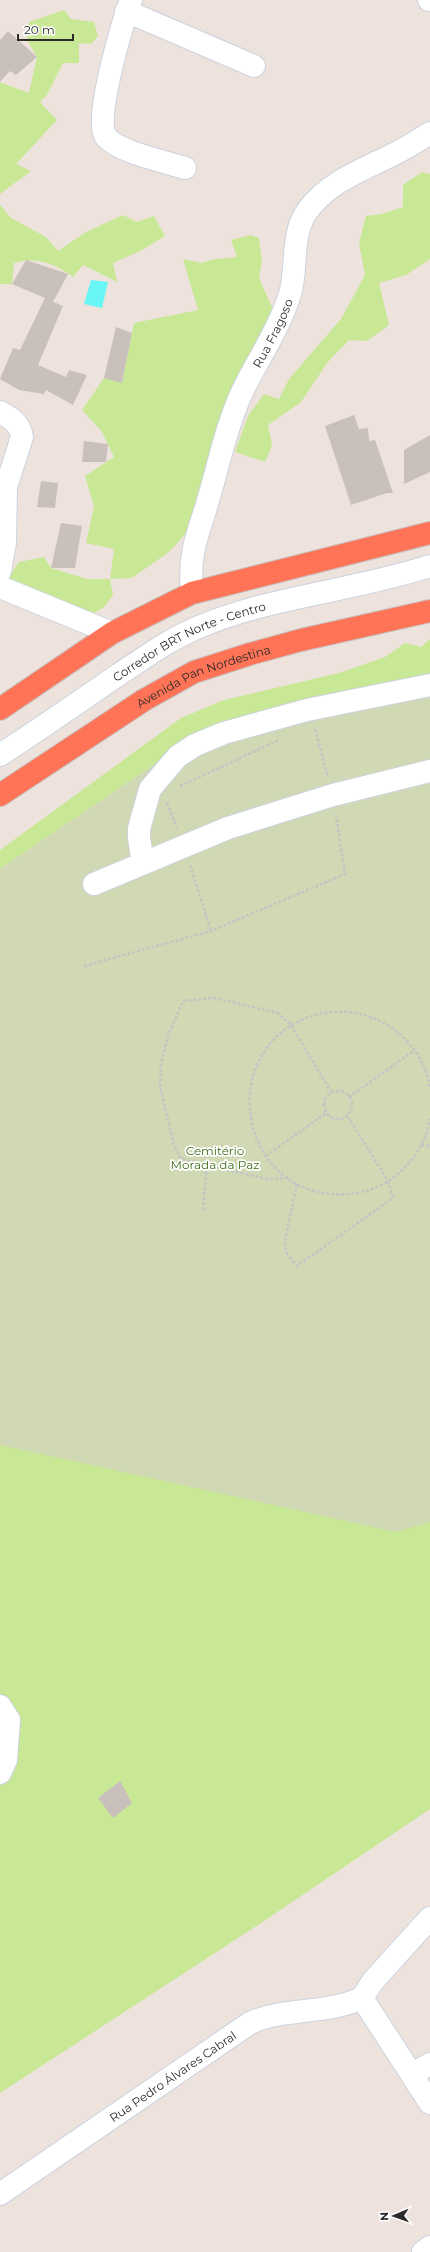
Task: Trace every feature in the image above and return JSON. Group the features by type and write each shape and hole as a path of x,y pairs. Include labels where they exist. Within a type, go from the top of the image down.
{"highway":[{"path":"0,709 112,633 192,593 430,533"},
{"name":"Avenida Pan Nordestina","path":"0,795 144,700 194,672 250,654 302,640 430,611"}],"street":[{"path":"185,168 117,146 105,136 102,126 102,114 128,5 254,66"},
{"name":"Rua Fragoso","path":"192,593 190,575 192,554 197,531 237,403 276,329 289,296 294,274 297,235 307,210 339,181 398,153 430,133"},
{"path":"0,412 13,420 21,428 22,436 6,487 5,543 0,571"},
{"name":"Corredor BRT Norte - Centro","path":"0,755 164,646 198,627 256,608 399,576 430,566"},
{"name":"Corredor BRT Norte - Centro","path":"399,576 430,574"},
{"path":"0,587 112,633"},
{"path":"143,863 138,838 150,789 177,757 195,745 224,733 307,710 430,685"},
{"path":"94,884 228,828 333,795 430,771"},
{"path":"0,1706 9,1720 6,1760 0,1773"},
{"path":"430,1918 373,1981 362,1998 421,2069 430,2103"},
{"name":"Rua Pedro Álvares Cabral","path":"0,2194 250,2023 260,2018 277,2015 333,2009 362,1998"},
{"path":"423,2252 430,2247"}],"path":[{"path":"178,787 285,738"},
{"path":"84,966 211,931 345,874"},
{"path":"288,1178 267,1179 182,1159 174,1145 160,1087 161,1063 168,1036 183,1001 214,998 278,1013 291,1025 332,1092"},
{"path":"430,1087 427,1073 415,1050 408,1041 390,1026 370,1016 347,1011 324,1012 291,1025 277,1037 265,1051 250,1085 251,1122 254,1134 266,1156 288,1178 297,1184 317,1192 343,1195 369,1190 388,1181 407,1166 421,1145 430,1119"},
{"path":"349,1097 415,1050"},
{"path":"338,1091 349,1097 351,1110 347,1115 340,1119 332,1118 326,1113 324,1105 326,1098 332,1092 338,1091"},
{"path":"266,1156 326,1113"},
{"path":"297,1184 285,1240 286,1252 297,1266 393,1198 388,1181 347,1115"},
{"path":"421,1145 430,1146"},
{"path":"204,1210 207,1165"}],"green space":[{"path":"64,10 71,19 94,22 98,36 91,44 79,43 79,63 63,63 47,95 40,102 57,120 16,164 31,171 0,194 0,82 29,93 37,57 27,40 29,22"},
{"path":"422,172 430,174 430,259 406,275 379,283 389,325 367,341 349,340 327,363 301,402 268,425 272,445 265,462 235,452 248,416 264,394 279,399 289,379 341,319 365,275 359,243 366,216 382,214 403,207 403,185"},
{"path":"0,205 11,218 46,237 58,251 86,232 123,215 137,222 154,216 165,236 142,250 113,263 117,282 83,265 73,277 67,272 53,265 45,262 30,260 14,263 12,284 0,284"},
{"path":"251,235 259,238 262,262 259,278 275,314 191,528 169,552 132,578 110,579 114,549 86,543 94,506 85,476 114,457 102,432 82,410 104,378 122,382 134,323 198,310 183,259 202,263 210,260 237,257 231,240"},
{"path":"44,557 51,568 87,579 110,579 113,595 105,606 90,616 4,583 19,562"},
{"path":"430,639 430,673 208,728 0,869 0,850 181,718 224,700 339,673 385,657 405,643 421,647"},
{"name":"Cemitério Morada da Paz","path":"430,673 430,1522 396,1532 0,1445 0,869 208,728"},
{"path":"0,890 430,1208 430,1809 261,1923 0,2093"}],"water":[{"path":"91,280 108,282 102,308 84,304"}],"building":[{"path":"8,31 37,57 16,75 10,71 0,82 0,40"},
{"path":"26,260 68,274 53,302 63,306 38,365 66,377 69,370 87,375 73,405 46,390 44,394 19,390 0,379 13,348 20,350 45,298 12,284"},
{"path":"116,327 132,333 122,383 104,378"},
{"path":"354,415 359,429 368,428 369,441 375,440 393,493 387,493 351,505 325,426"},
{"path":"430,435 430,472 404,484 404,450"},
{"path":"84,441 108,444 106,462 82,462"},
{"path":"41,481 58,483 55,508 37,507"},
{"path":"61,523 82,526 75,568 51,568"},
{"path":"120,1781 132,1803 113,1818 98,1798"}]}
